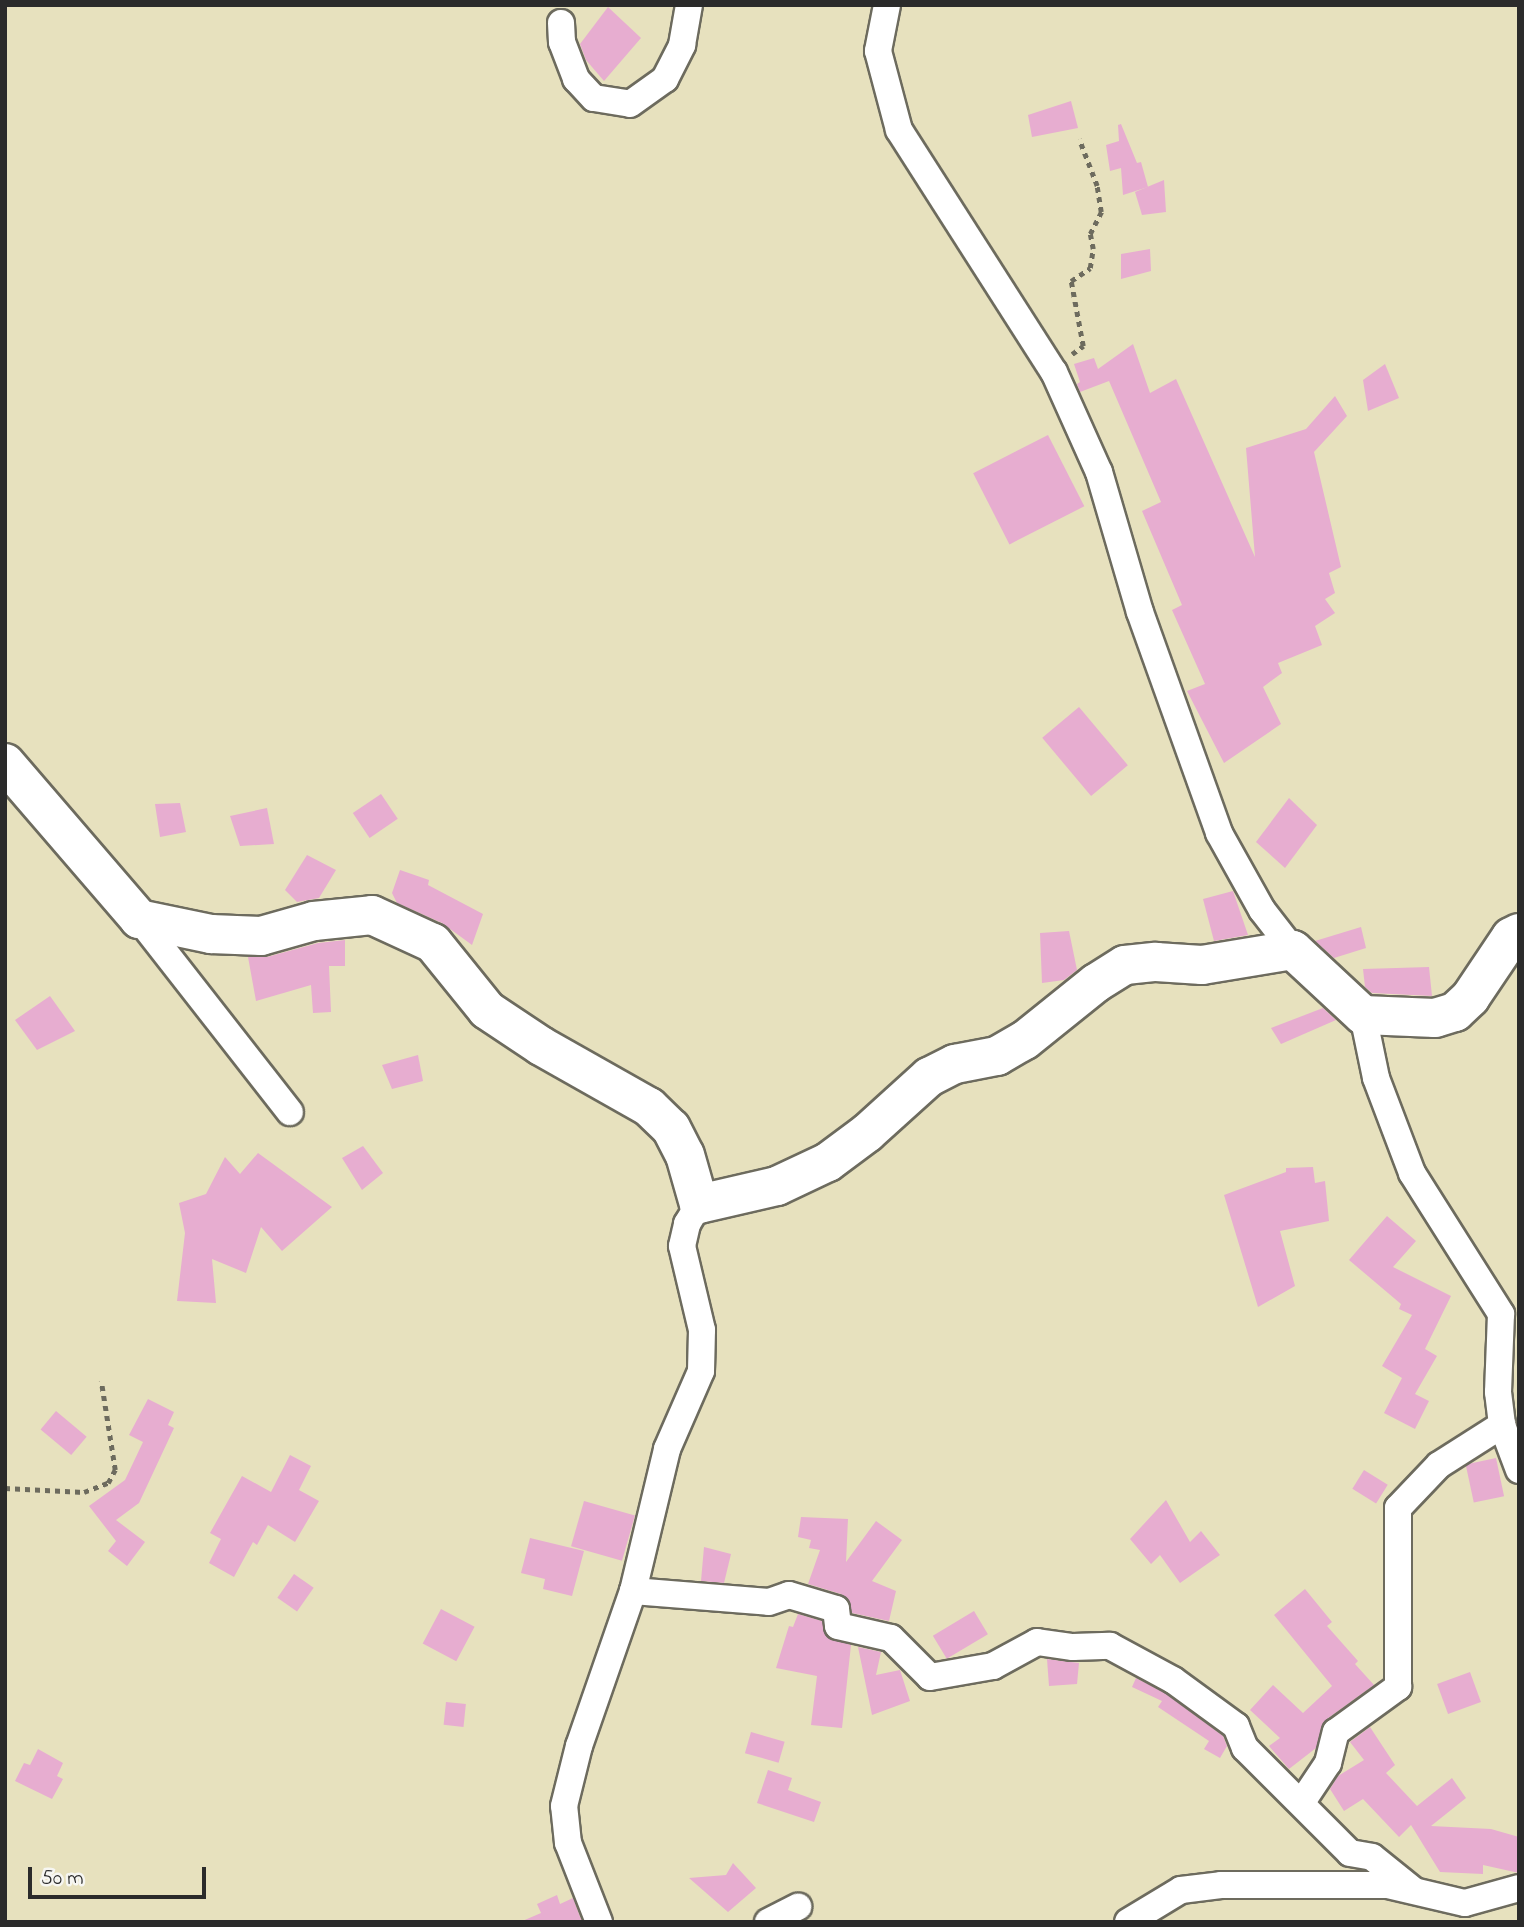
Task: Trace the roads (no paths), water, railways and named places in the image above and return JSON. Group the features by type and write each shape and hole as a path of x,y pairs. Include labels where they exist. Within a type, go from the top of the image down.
{"street":[{"path":"561,23 562,42 576,79 594,98 630,104 665,79 682,44 690,5"},
{"path":"887,5 878,51 899,130 1054,372 1099,472 1140,612 1219,833 1262,910 1293,950 1363,1015 1376,1078 1412,1173 1501,1314 1498,1392 1502,1425 1519,1471"},
{"path":"5,763 139,919 290,1112"},
{"path":"139,919 211,934 261,936 314,921 372,915 433,943 487,1010 541,1046 649,1107 671,1128 685,1155 699,1204"},
{"path":"1363,1015 1435,1018 1455,1012 1470,998 1511,937 1519,933"},
{"path":"599,1922 568,1843 564,1806 579,1746 633,1591 667,1449 701,1371 702,1330 682,1246 687,1224 699,1204 777,1186 828,1162 867,1133 929,1077 955,1064 997,1056 1025,1040 1096,983 1125,965 1156,962 1202,965 1293,950"},
{"path":"1302,1802 1328,1763 1336,1732 1398,1687 1398,1508 1439,1465 1502,1425"},
{"path":"633,1591 769,1602 789,1595 836,1609 838,1626 891,1638 930,1677 993,1666 1037,1642 1073,1647 1110,1646 1173,1680 1236,1726 1245,1748 1302,1802 1350,1853 1372,1857 1413,1890"},
{"path":"1128,1922 1181,1890 1195,1888 1388,1885 1465,1903 1519,1888"},
{"path":"768,1922 798,1907"}]}
